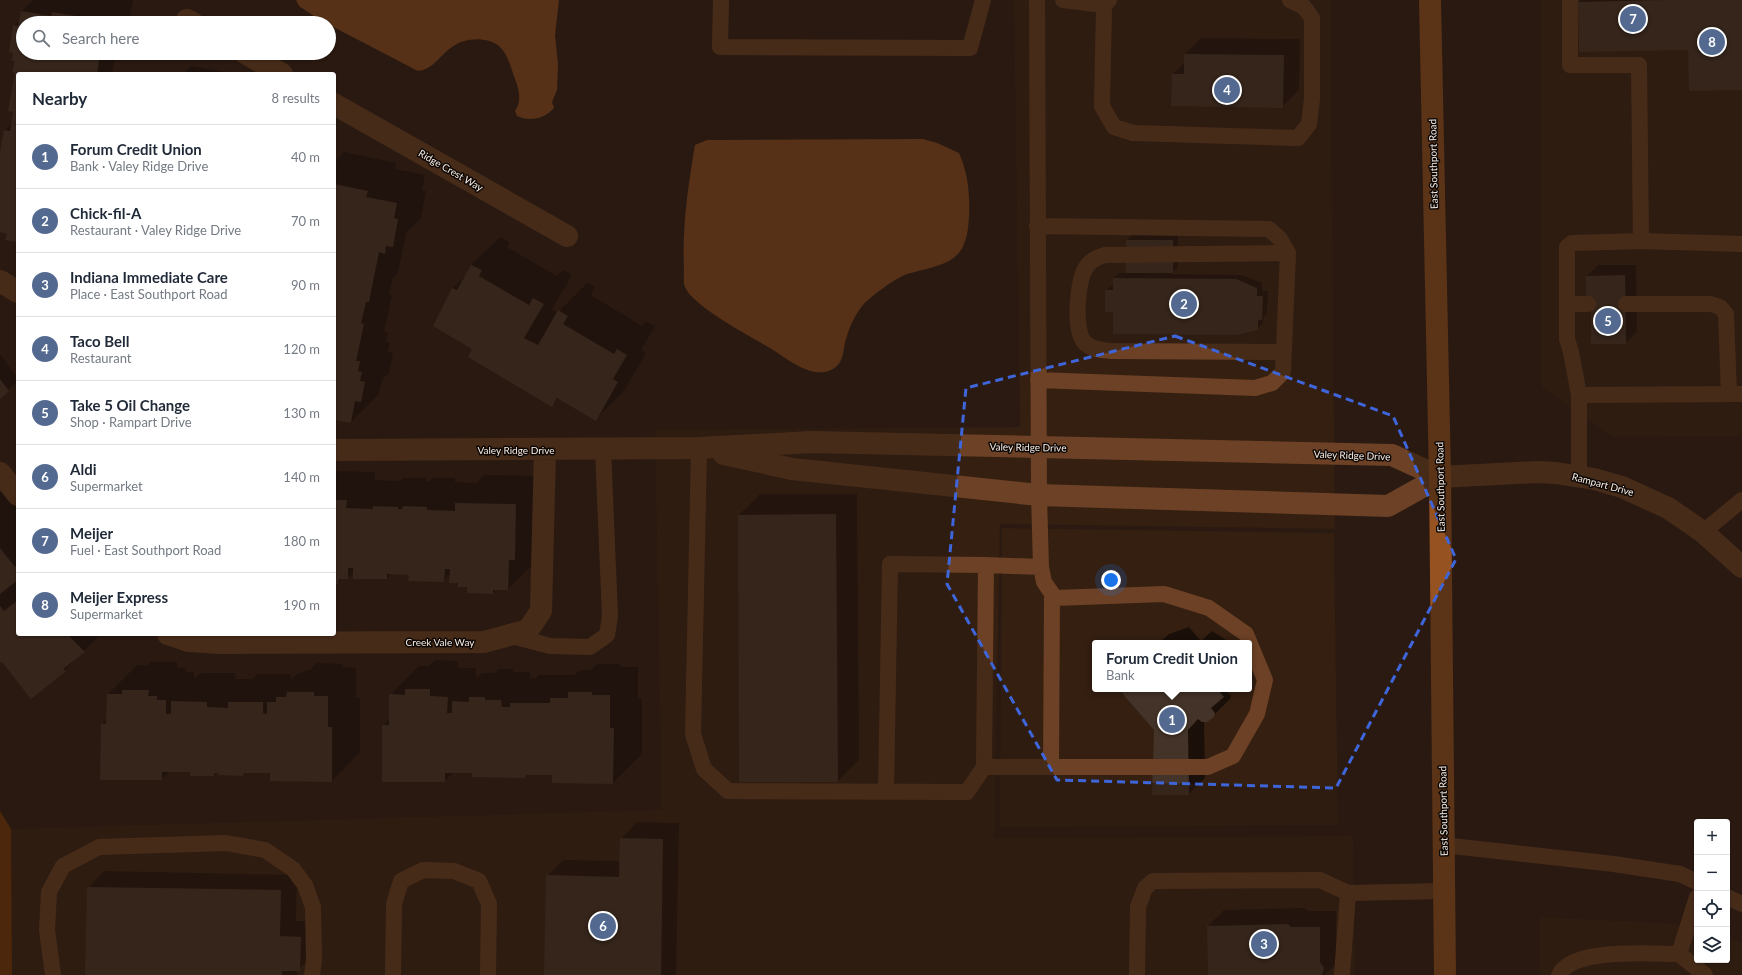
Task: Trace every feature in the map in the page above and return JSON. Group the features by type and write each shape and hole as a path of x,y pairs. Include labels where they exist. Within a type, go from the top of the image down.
{"main road":[{"name":"East Southport Road","path":"1430,0 1440,477 1445,975"}],"street":[{"path":"257,60 278,72"},
{"name":"Ridge Crest Way","path":"336,105 567,236"},
{"path":"0,281 16,291"},
{"name":"Valey Ridge Drive","path":"336,450 698,448 812,442 1392,454 1440,477"},
{"name":"Valey Ridge Drive","path":"698,448 792,469 1039,496 1388,506 1440,477"},
{"name":"Creek Vale Way","path":"174,636 189,641 221,643 484,642 512,636 528,630 541,611 545,450"},
{"name":"Rampart Drive","path":"1440,477 1537,472 1579,476 1615,485 1643,495 1668,508 1703,532 1742,567"}],"lane":[{"path":"720,0 720,47 938,48 970,48 983,0"},
{"path":"1037,0 1038,447 1041,567 1044,582 1054,598 1164,594 1209,608 1246,634 1248,640"},
{"path":"1063,0 1106,3 1102,106 1114,127 1134,133 1298,138 1309,124 1312,99 1312,18 1304,7 1290,0"},
{"path":"1570,0 1570,65 1639,64 1641,240"},
{"path":"1037,226 1269,229 1280,239 1288,253 1283,372 1272,383 1255,388 1038,380"},
{"path":"1579,476 1579,395 1567,339 1567,247 1572,243 1641,240 1742,244"},
{"path":"1284,352 1111,351 1093,349 1084,342 1079,334 1078,324 1080,278 1087,265 1097,257 1105,254 1288,253"},
{"path":"1567,304 1588,304"},
{"path":"1579,395 1736,394 1726,314 1720,307 1711,304 1626,304"},
{"path":"698,448 693,734 704,769 728,791 967,792 984,767 986,565"},
{"path":"512,636 550,646 590,647 607,635 610,616 603,449"},
{"path":"1703,532 1742,500"},
{"path":"886,792 890,564 1041,567"},
{"path":"1051,767 1052,595"},
{"path":"984,767 1208,767 1233,756 1257,714 1265,680 1252,649"},
{"path":"53,975 47,930 49,892 63,866 99,847 226,843 265,850 293,869 305,885 313,907 314,960 312,975"},
{"path":"1443,845 1614,864 1680,874 1694,881"},
{"path":"393,975 394,904 401,880 423,870 454,871 479,881 489,904 488,975"},
{"path":"1137,975 1138,906 1145,888 1153,881 1320,880 1348,893 1444,891"},
{"path":"1342,975 1348,893"},
{"path":"1730,898 1742,904"},
{"path":"1679,954 1694,906"},
{"path":"1559,975 1565,966 1576,960 1604,955 1679,954 1705,975"}],"highlighted area":[{"path":"1175,336 1393,416 1456,559 1336,788 1057,780 947,584 966,388"}],"shaded area":[{"path":"296,0 559,0 555,35 558,64 557,90 552,102 554,108 546,115 537,118 527,119 517,116 515,111 519,103 519,91 505,53 494,43 475,39 457,44 448,50 433,65 424,70 418,71 336,28 336,16 314,16 299,6"},
{"path":"1014,0 1330,0 1335,529 1000,524 994,838 1353,836 1355,975 12,975 11,829 662,810 655,430 1020,427"},
{"path":"1541,0 1742,0 1742,436 1613,437 1542,387"},
{"path":"923,139 937,143 959,153 968,184 969,200 969,216 964,244 959,253 952,259 943,264 907,274 896,279 866,302 853,320 845,341 843,355 836,367 824,372 816,372 801,367 711,313 690,295 685,287 684,280 685,222 695,145 707,140"},
{"path":"1002,528 1334,533 1338,825 1000,827"},
{"path":"0,811 11,829 12,975 0,975"},
{"path":"1540,917 1694,925 1694,963 1730,963 1730,937 1742,943 1742,975 1540,975"}],"building":[{"path":"1742,0 1742,90 1689,91 1688,50 1579,52 1578,2"},
{"path":"21,11 51,16 20,16"},
{"path":"52,12 76,16 51,16"},
{"path":"13,25 16,26 16,60 99,60 97,72 16,72 16,242 5,240 7,234 0,232 0,152 4,130 10,131 13,112 8,111 15,73 12,72 15,61 12,61 13,53 9,52"},
{"path":"1184,54 1284,55 1283,108 1171,106 1172,74 1184,74"},
{"path":"336,184 368,191 366,197 397,203 394,218 398,219 393,247 386,246 385,254 379,252 369,302 366,302 361,323 364,324 356,361 360,361 358,371 362,372 360,381 365,382 361,402 355,401 351,423 336,420"},
{"path":"1126,240 1173,240 1173,273 1126,273"},
{"path":"471,265 482,270 479,276 529,305 533,298 544,304 524,338 538,345 558,310 568,316 563,324 614,354 617,349 627,355 613,379 618,382 596,421 557,398 552,407 468,357 472,349 433,326 452,288 457,290"},
{"path":"1625,275 1626,344 1591,344 1591,299 1586,299 1586,276"},
{"path":"1113,278 1236,279 1257,288 1257,296 1263,296 1262,320 1258,320 1258,330 1237,335 1113,334 1113,312 1105,312 1105,290 1113,290"},
{"path":"0,379 9,391 0,399"},
{"path":"336,500 347,500 346,508 373,509 373,506 398,507 398,509 402,509 403,506 427,507 427,510 455,511 455,503 516,504 515,560 509,560 508,590 493,590 493,594 467,593 467,587 458,587 458,583 449,583 450,569 445,569 444,582 408,581 409,575 387,574 387,579 353,579 353,568 348,568 348,579 339,579 338,584 336,584"},
{"path":"836,514 838,782 739,782 738,515"},
{"path":"0,548 15,567 16,566 16,582 0,594"},
{"path":"16,602 16,636 69,636 85,652 63,669 66,671 31,699 2,662 0,663 0,606 4,611"},
{"path":"405,689 430,689 430,696 448,697 447,713 452,713 452,701 469,702 469,697 485,697 485,700 501,700 502,707 510,707 510,703 550,703 550,698 568,698 568,692 592,692 592,695 610,695 610,728 614,728 613,784 552,783 552,775 526,775 525,778 472,777 472,773 445,773 445,782 382,782 382,725 389,725 389,694 405,695"},
{"path":"122,690 149,690 148,696 157,696 157,700 166,700 166,714 171,714 171,701 207,702 207,707 228,708 228,702 263,702 263,713 267,714 267,702 276,702 276,697 286,697 287,692 314,692 314,696 328,696 328,727 332,727 332,782 270,781 270,773 244,773 243,776 218,775 218,773 214,773 214,776 190,776 190,772 162,772 162,780 100,780 101,724 106,724 107,694 122,694"},
{"path":"1220,692 1224,697 1211,708 1215,713 1214,717 1207,722 1202,722 1198,719 1188,730 1189,795 1152,795 1154,730 1122,693"},
{"path":"620,838 663,839 661,975 544,975 546,875 619,877"},
{"path":"87,887 281,890 280,936 301,937 300,971 282,971 282,975 85,975"},
{"path":"1288,924 1291,927 1320,927 1320,962 1324,968 1322,975 1208,975 1207,926"}],"place":[{"name":"Meijer","path":"1633,19"},
{"name":"Meijer Express","path":"1712,42"},
{"name":"Taco Bell","path":"1227,90"},
{"name":"Chick-fil-A","path":"1184,304"},
{"name":"Take 5 Oil Change","path":"1608,321"},
{"name":"Forum Credit Union","path":"1172,720"},
{"name":"Aldi","path":"603,926"},
{"name":"Indiana Immediate Care","path":"1264,944"}]}
